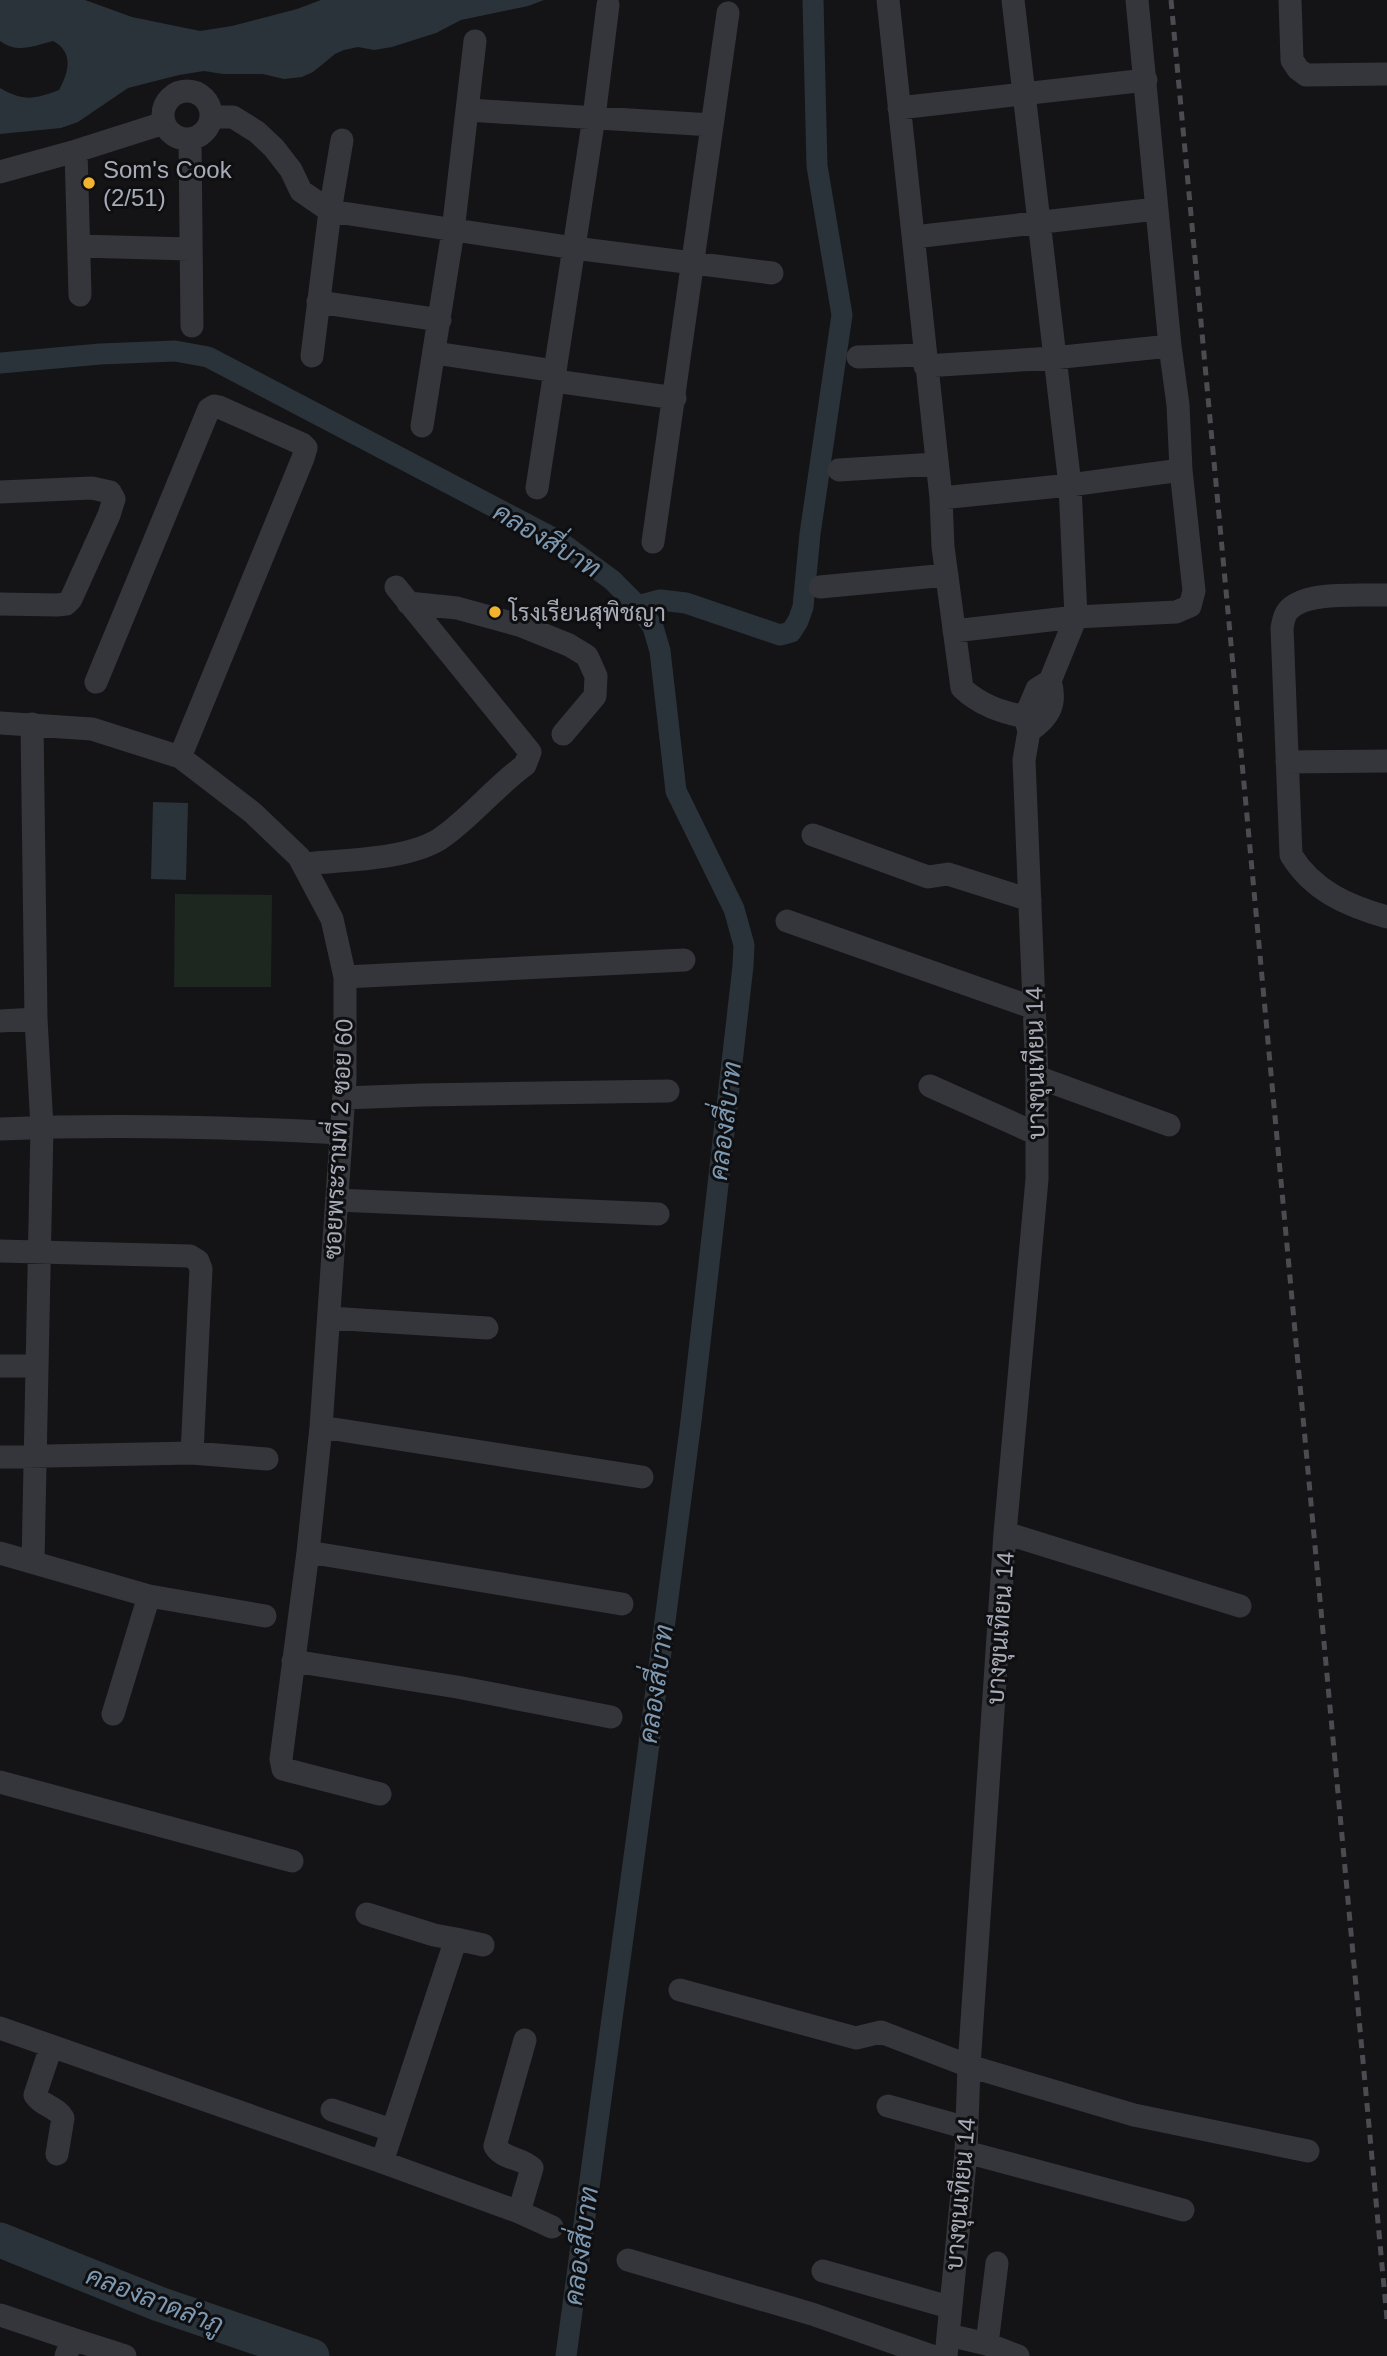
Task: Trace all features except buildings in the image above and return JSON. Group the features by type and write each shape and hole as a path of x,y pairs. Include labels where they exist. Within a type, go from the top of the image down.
{"street":[{"path":"888,0 947,575 962,688 998,711 1026,737 1037,689 1050,681 1076,617 1070,485 1013,0"},
{"path":"954,631 1076,617 1176,612 1190,606 1194,590 1181,470 1178,405 1156,209 1137,0"},
{"path":"1290,0 1292,60 1298,69 1306,75 1387,74"},
{"path":"537,488 594,117 608,5"},
{"path":"653,542 728,13"},
{"path":"422,425 453,231 475,41"},
{"path":"899,108 1146,80"},
{"path":"193,92 201,95 211,110 205,132 190,140 173,136 164,123 166,104 175,94 193,92"},
{"path":"467,110 712,125"},
{"path":"211,117 233,117 257,132 291,170 302,191 330,211 574,248 772,273"},
{"path":"0,172 164,123"},
{"path":"190,140 192,326"},
{"path":"312,356 330,211 342,140"},
{"path":"76,151 80,295"},
{"path":"914,237 1156,209"},
{"path":"79,246 190,249"},
{"path":"318,302 440,320"},
{"path":"858,357 925,360 1054,358 1170,346"},
{"path":"435,353 675,398"},
{"path":"96,682 209,409 219,407 302,443 306,447 303,458 180,757"},
{"path":"839,470 936,464"},
{"path":"941,498 1181,470"},
{"path":"0,492 92,488 110,492 114,499 71,599 66,604 0,604"},
{"path":"820,587 947,575"},
{"path":"303,864 423,848 443,838 529,759 530,752 402,595 522,626 569,645 587,656 596,676 595,696 563,734"},
{"path":"1387,595 1312,597 1296,603 1285,613 1282,628 1291,855 1302,873 1325,892 1387,917"},
{"name":"ซอยพระรามที่ 2 ซอย 60","path":"0,723 93,729 180,757 253,813 299,857 332,919 345,977 344,1098 321,1427 281,1759 283,1769 380,1794"},
{"path":"32,724 36,1019 42,1127 33,1562"},
{"name":"บางขุนเทียน 14","path":"946,2345 966,2152 969,2066 1006,1533 1035,1193 1037,1077 1026,737"},
{"path":"1287,762 1387,761"},
{"path":"813,835 928,877 948,874 1030,900"},
{"path":"787,921 1034,1008"},
{"path":"345,977 684,960"},
{"path":"0,1021 36,1019"},
{"path":"1037,1077 1169,1125"},
{"path":"930,1086 1037,1134"},
{"path":"344,1098 668,1091"},
{"path":"0,1129 42,1127 341,1133"},
{"path":"337,1200 658,1214"},
{"path":"0,1251 190,1256 198,1261 201,1265 192,1453"},
{"path":"329,1318 487,1328"},
{"path":"0,1366 37,1366"},
{"path":"321,1427 642,1477"},
{"path":"0,1457 192,1453 267,1460"},
{"path":"1006,1533 1240,1606"},
{"path":"308,1552 622,1604"},
{"path":"0,1553 149,1596 265,1616"},
{"path":"113,1714 149,1596"},
{"path":"293,1661 457,1687 611,1717"},
{"path":"0,1782 292,1861"},
{"path":"366,1914 434,1935 483,1945"},
{"path":"382,2162 456,1939"},
{"path":"680,1990 856,2038 881,2032 969,2066 1134,2115 1308,2151"},
{"path":"0,2028 382,2162 519,2212 552,2227"},
{"path":"519,2212 532,2168 500,2153 495,2146 525,2040"},
{"path":"51,2047 35,2095 63,2118 57,2154"},
{"path":"888,2106 967,2128"},
{"path":"332,2110 391,2130"},
{"path":"966,2152 1183,2210"},
{"path":"628,2260 812,2314 932,2356"},
{"path":"987,2344 997,2263"},
{"path":"823,2271 949,2307"},
{"path":"0,2315 69,2348 125,2356"},
{"path":"946,2345 987,2344 1018,2356"}],"shaded area":[{"path":"0,0 85,0 132,17 200,31 232,26 321,0 544,0 461,20 436,33 392,47 374,50 358,47 344,50 302,77 284,79 263,74 204,71 179,75 128,88 78,122 61,128 0,134 0,88 30,98 59,90 68,63 64,51 53,41 19,48 0,41"},
{"path":"153,802 188,803 186,880 151,879"},
{"path":"175,894 272,895 271,987 174,987"}],"waterway":[{"path":"638,606 660,600 686,603 780,635 791,632 803,607 810,534 842,315 817,166 813,0"},
{"name":"คลองสี่บาท","path":"0,363 100,354 175,351 208,357 559,541 612,580 638,606 653,627 660,651 676,791 734,909 744,945 743,966 691,1421 566,2356"},
{"name":"คลองลาดลำภู","path":"0,2240 159,2304 312,2356"}],"railway":[{"path":"1171,0 1387,2319"}],"place":[{"name":"Som's Cook (2/51)","path":"89,183"},
{"name":"โรงเรียนสุพิชญา","path":"495,612"}]}
